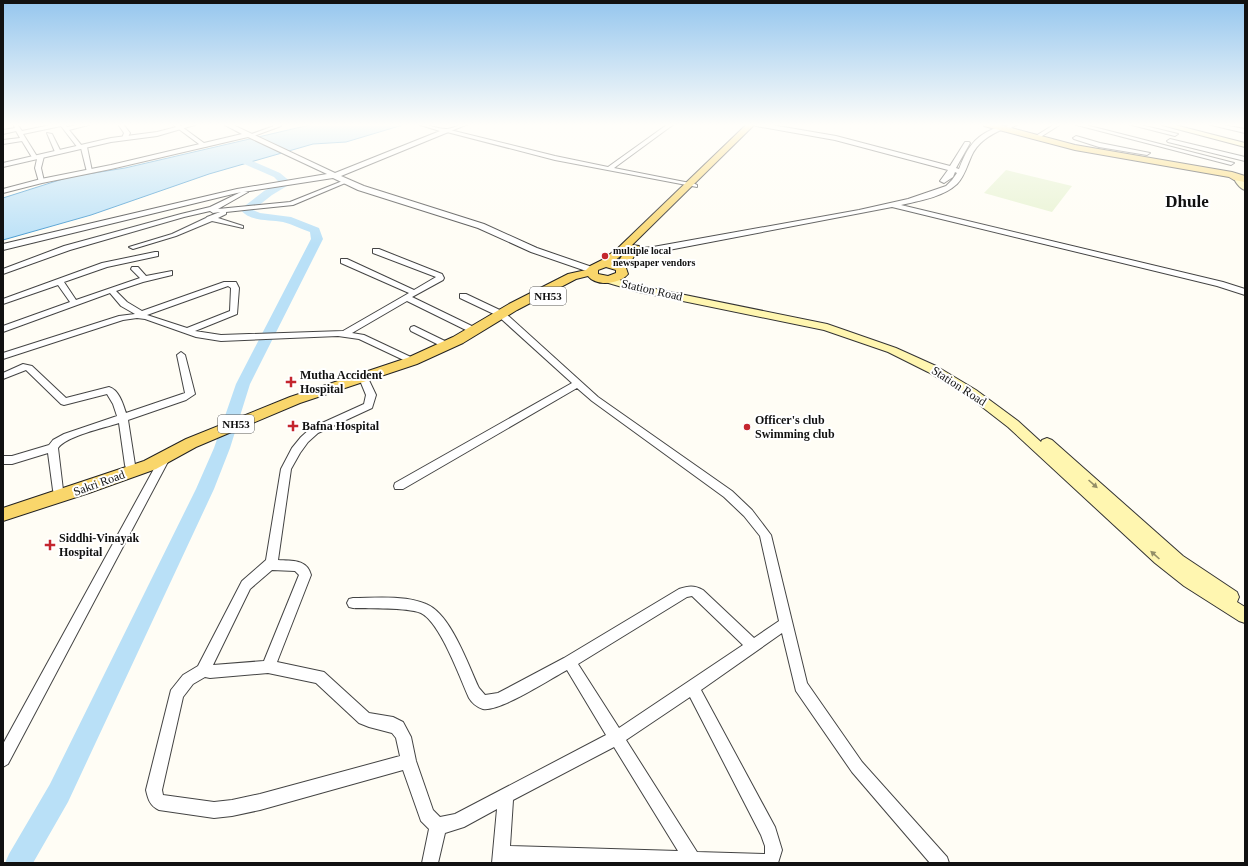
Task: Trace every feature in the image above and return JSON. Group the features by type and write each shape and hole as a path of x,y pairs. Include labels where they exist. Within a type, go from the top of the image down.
{"main road":[{"path":"599,273 619,276 626,258 712,164"},
{"path":"599,273 613,258 714,164"},
{"path":"1187,164 1234,172 1245,188"},
{"path":"599,273 611,264 621,269"},
{"name":"Station Road","path":"621,269 633,278 644,282 742,304 827,320 881,337 938,365 1004,406 1017,422 1160,559 1245,606"},
{"name":"NH53","path":"500,316 520,310 599,273"},
{"name":"Station Road","path":"599,273 639,289 827,327 862,338 932,369 1017,422"},
{"path":"364,378 412,361 475,331 500,316"},
{"name":"Sakri Road","path":"3,507 167,454 207,436 316,392 364,378"},
{"name":"Sakri Road","path":"3,515 150,465 167,454"},
{"name":"Station Road","path":"1193,578 1245,616"}],"street":[{"path":"38,164 41,181"},
{"path":"87,164 89,171"},
{"path":"3,191 41,181 120,164"},
{"path":"312,164 372,192 481,226 534,250 599,273"},
{"path":"3,251 265,186 301,179 336,175 361,164"},
{"path":"586,164 691,186"},
{"path":"609,169 615,164"},
{"path":"933,164 957,171"},
{"path":"809,218 892,205 920,198 948,187 954,182 957,171 961,164"},
{"path":"1206,164 1234,172"},
{"path":"1209,164 1234,172"},
{"path":"634,249 653,250 906,197 937,185 957,171"},
{"path":"3,272 67,248 194,213 284,206 308,198 347,181"},
{"path":"3,247 202,199 237,191 254,189"},
{"path":"203,212 221,205 245,192"},
{"path":"881,203 1220,284 1245,292"},
{"path":"133,247 174,235 230,211"},
{"path":"194,213 241,227"},
{"path":"344,334 438,280 440,277 376,251"},
{"path":"3,302 105,265 155,254"},
{"path":"344,261 415,293"},
{"path":"135,269 144,278"},
{"path":"3,329 144,278 169,273"},
{"path":"60,282 74,303"},
{"path":"3,356 122,318 144,316 227,284 233,284 235,288 234,312 188,331"},
{"path":"111,290 124,304 144,316 199,335 221,338 301,334 344,334 361,337 412,361"},
{"path":"464,296 500,316 595,399 728,494 748,513 764,535 801,686 858,767 941,863"},
{"path":"407,298 475,331"},
{"path":"414,329 446,345"},
{"path":"3,460 12,460 53,448 57,442 68,436 183,398 190,394 181,354"},
{"path":"3,376 23,367 29,368 64,402 109,390 112,393 123,418 130,465"},
{"path":"205,670 204,666 246,586 255,576 272,562 286,469 292,456 307,438 321,428 362,411 369,406 370,395 364,378"},
{"path":"399,486 578,383"},
{"path":"53,448 58,490"},
{"path":"3,759 167,454"},
{"path":"268,667 305,575 304,571 298,566 270,565"},
{"path":"353,604 416,607 430,611 451,644 474,693 478,699 484,702 500,699 570,662 688,591 693,591 701,596 752,645"},
{"path":"408,760 260,802 232,808 214,810 159,802 155,796 154,790 176,695 180,689 191,678 205,670 210,672 268,667 319,677 332,687 364,718 370,721 394,724 400,728 403,735 408,760 427,815 438,826 446,825 458,821 631,730 752,645 786,623"},
{"path":"570,662 693,860"},
{"path":"506,795 501,858 770,862 773,858 774,849 767,829 692,687"},
{"path":"430,863 438,826"}],"green space":[{"path":"1006,170 1072,186 1052,212 984,193"}],"water":[{"path":"140,164 242,164 209,174 91,215 3,240 3,198 69,177"}],"waterway":[{"path":"18,863 59,793 205,489 222,448 243,384 317,239 315,230 287,219 259,216 246,210 268,193 287,183 277,175 253,164"}],"place":[{"name":"multiple local newspaper vendors","path":"605,256"},
{"name":"Mutha Accident Hospital","path":"291,382"},
{"name":"Bafna Hospital","path":"293,426"},
{"name":"Officer's club Swimming club","path":"747,427"},
{"name":"Siddhi-Vinayak Hospital","path":"50,545"}],"district":[{"name":"Dhule","path":"1187,201"}]}
